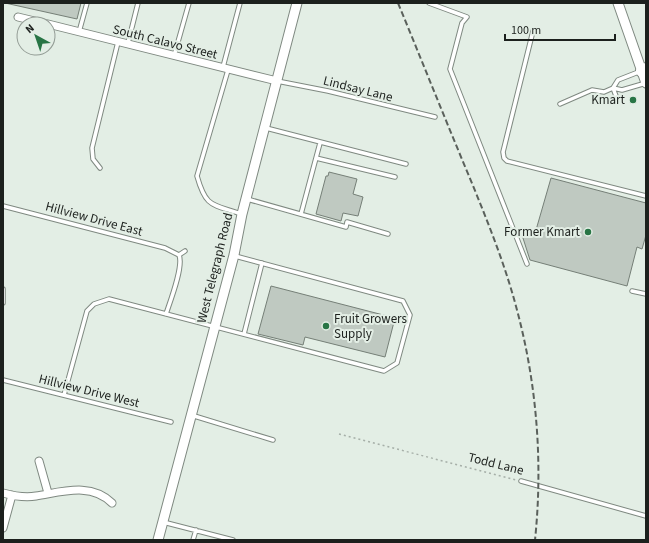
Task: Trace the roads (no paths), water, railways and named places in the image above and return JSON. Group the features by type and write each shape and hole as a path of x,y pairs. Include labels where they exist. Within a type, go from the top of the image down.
{"main road":[{"name":"West Telegraph Road","path":"158,540 190,415 234,255 242,214 297,3"},
{"path":"618,3 644,70 646,83"}],"street":[{"name":"South Calavo Street","path":"56,26 276,81"},
{"path":"39,461 48,493"},
{"path":"3,493 36,496 72,489 100,494 112,503"},
{"path":"3,528 12,495"}],"lane":[{"path":"80,32 87,3"},
{"path":"128,44 138,3"},
{"path":"174,56 189,3"},
{"path":"240,3 198,176 201,191 210,204 242,214"},
{"path":"429,3 467,17 462,23 450,69 527,264"},
{"path":"533,31 502,152 504,158 507,161 646,196"},
{"path":"100,168 93,159 92,148 118,42"},
{"path":"560,104 592,90 604,92 613,88 618,80 644,70"},
{"name":"Lindsay Lane","path":"276,81 328,91 435,117"},
{"path":"613,88 622,90 646,83"},
{"path":"613,88 616,96"},
{"path":"265,128 406,164"},
{"path":"301,214 320,143"},
{"path":"316,158 395,177"},
{"path":"246,199 346,227 347,222 388,234"},
{"name":"Hillview Drive East","path":"3,206 165,248 179,255"},
{"path":"166,314 179,266 179,255 185,251"},
{"path":"64,394 85,316 94,304 109,299 384,371 397,363 410,315 403,301 234,255"},
{"path":"244,334 262,263"},
{"path":"3,289 3,303"},
{"path":"632,291 646,294"},
{"name":"Hillview Drive West","path":"3,380 64,394 171,422"},
{"path":"190,415 273,440"},
{"name":"Todd Lane","path":"521,481 646,516"},
{"path":"163,522 232,540"},
{"path":"193,540 196,530"}],"railway":[{"path":"398,3 489,226 507,276 517,310 524,338 534,395 538,453 535,540"}],"place":[{"name":"Kmart","path":"633,100"},
{"name":"Former Kmart","path":"588,232"},
{"name":"Fruit Growers Supply","path":"326,326"}]}
